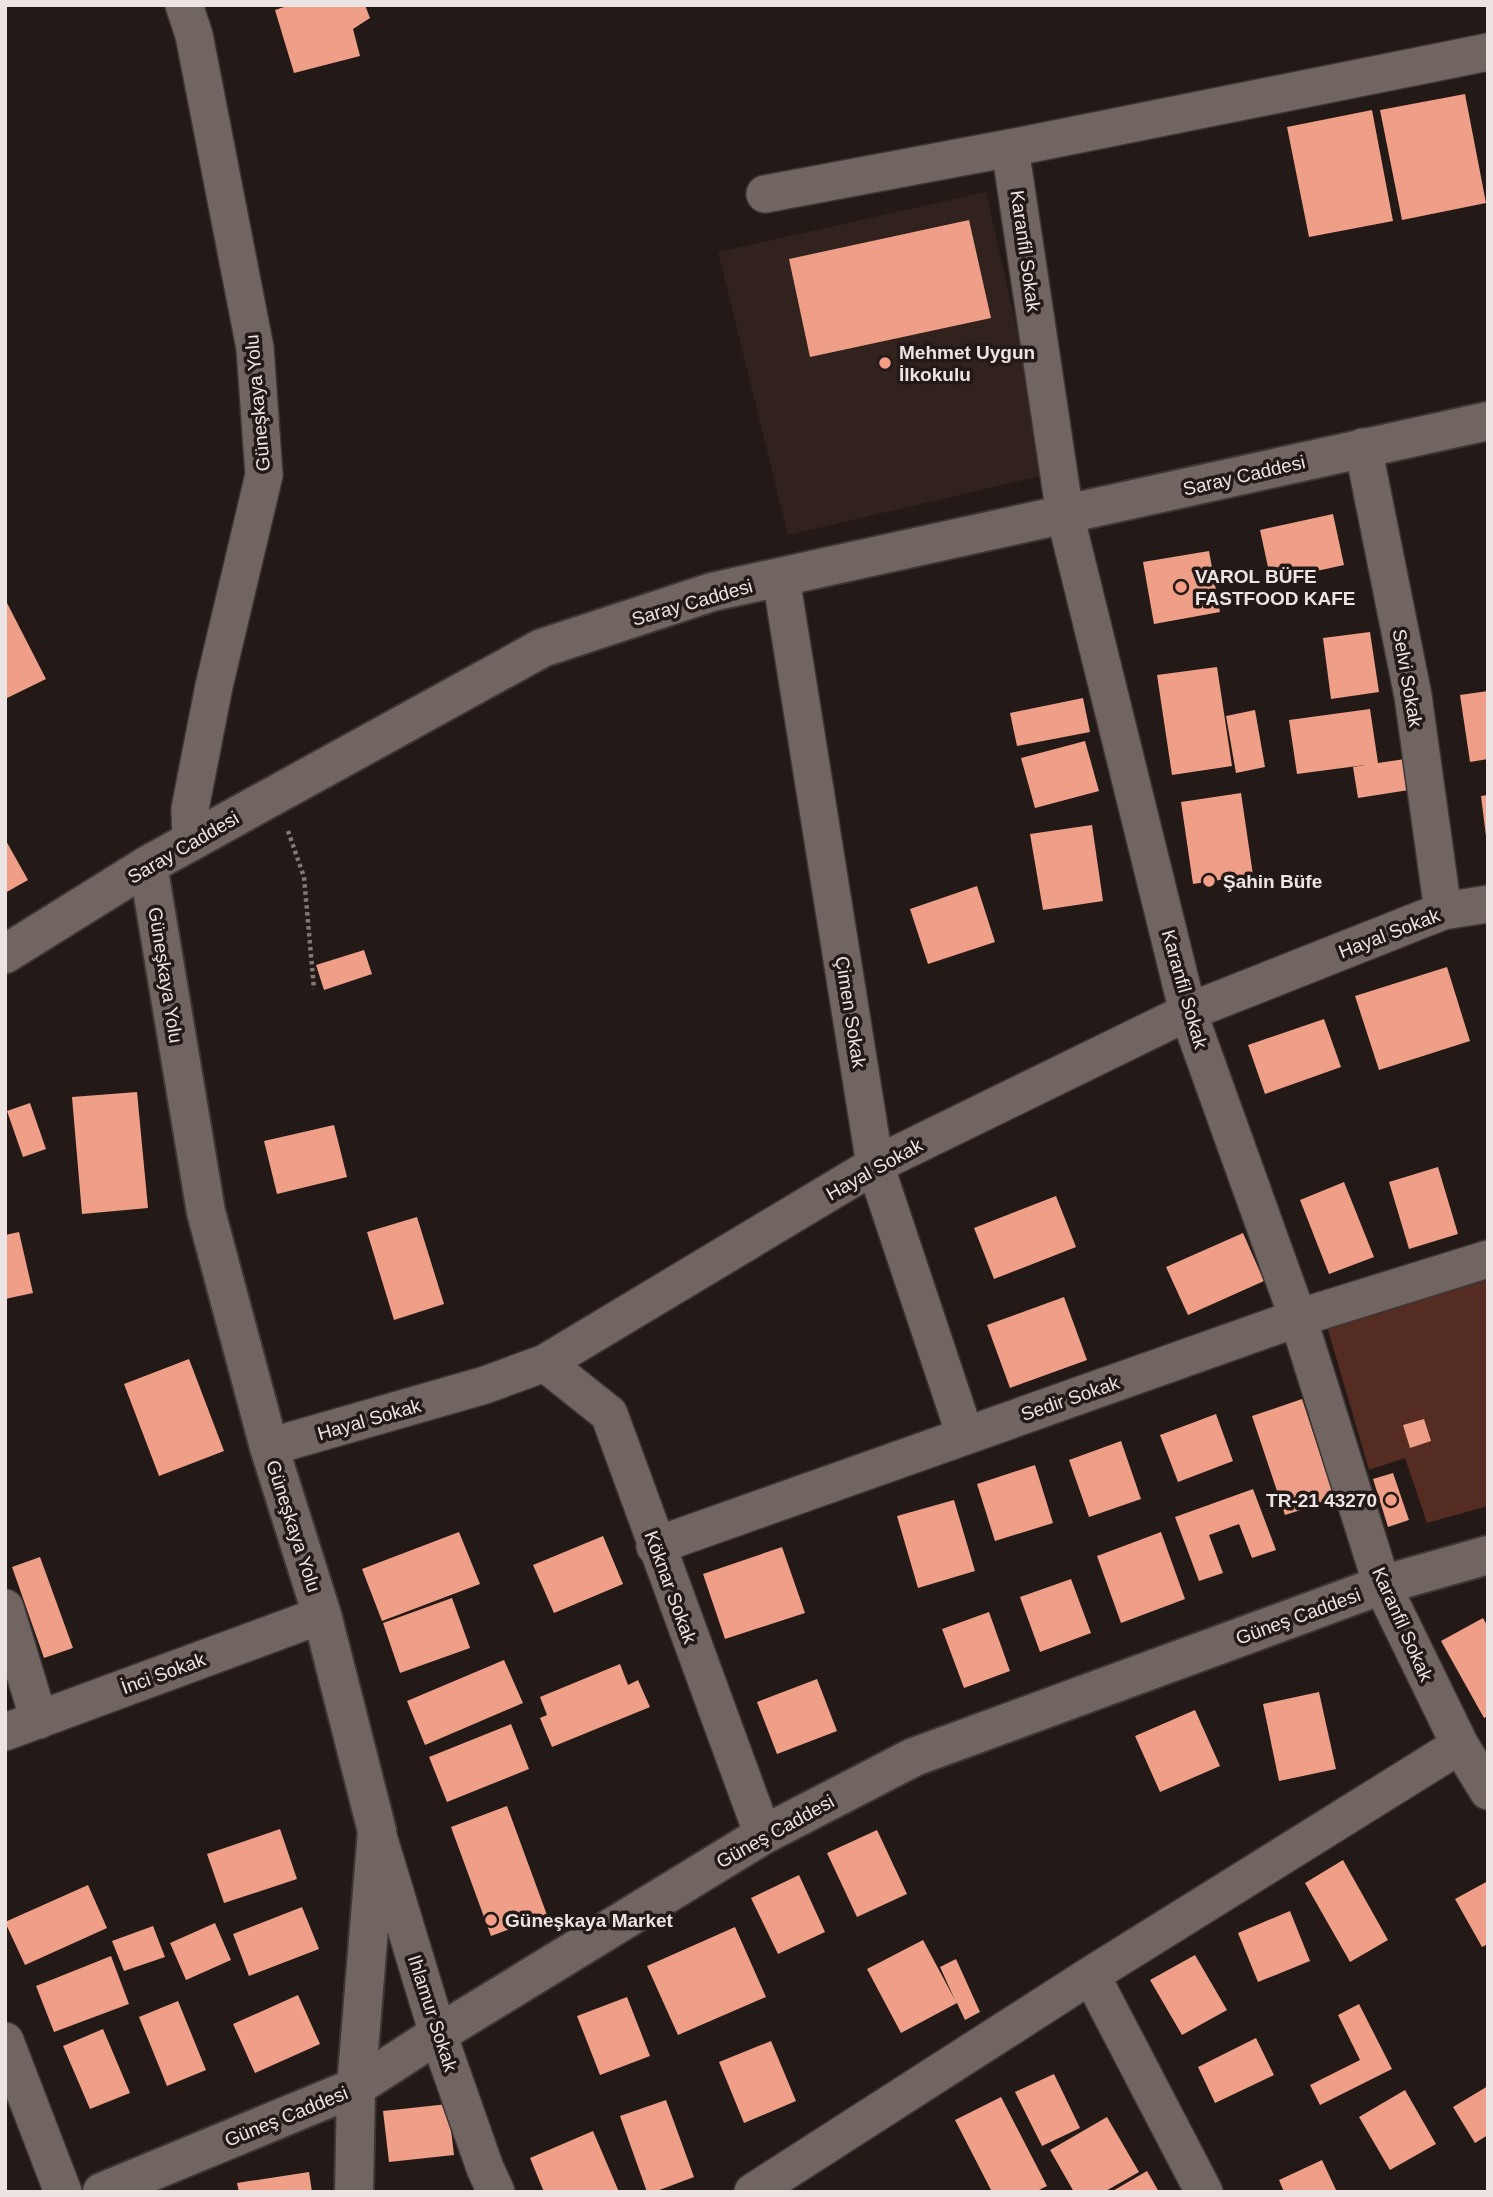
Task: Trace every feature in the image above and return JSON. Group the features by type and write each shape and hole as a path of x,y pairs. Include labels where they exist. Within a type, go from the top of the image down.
{"street":[{"name":"Güneşkaya Yolu","path":"184,5 194,36 255,348 264,475 214,686 191,809 191,842"},
{"path":"765,194 1488,52"},
{"name":"Karanfil Sokak","path":"1010,148 1065,515 1188,1012 1298,1318 1382,1585 1460,1745 1488,1791"},
{"name":"Saray Caddesi","path":"5,954 148,865 541,648 712,592 781,579 1488,421"},
{"name":"Selvi Sokak","path":"1363,447 1413,696 1443,911"},
{"name":"Çimen Sokak","path":"781,579 875,1165 965,1435"},
{"name":"Güneşkaya Yolu","path":"148,865 206,1212 269,1447 322,1615 377,1831 356,2087 354,2192"},
{"name":"Hayal Sokak","path":"269,1447 485,1385 545,1363 875,1165 1188,1012 1443,911 1488,904"},
{"name":"Sedir Sokak","path":"655,1546 1298,1318 1488,1259"},
{"name":"Köknar Sokak","path":"545,1363 609,1414 655,1546 763,1835"},
{"name":"Güneş Caddesi","path":"102,2192 356,2087 763,1835 914,1756 1382,1585 1488,1555"},
{"path":"5,1608 22,1726"},
{"name":"İnci Sokak","path":"22,1726 322,1615"},
{"path":"753,2192 1091,1975 1460,1745"},
{"name":"Ihlamur Sokak","path":"377,1831 438,2034 496,2192"},
{"path":"1091,1975 1204,2192"},
{"path":"5,2041 63,2192"}],"path":[{"path":"288,830 304,877 314,989"}],"shaded area":[{"name":"Mehmet Uygun İlkokulu","path":"986,192 1049,474 788,535 718,252"},
{"path":"1488,1271 1488,1506 1427,1523 1405,1458 1369,1470 1326,1323"}],"building":[{"path":"290,5 365,5 370,18 353,29 360,56 294,73 275,10"},
{"path":"1465,94 1486,203 1402,220 1380,110"},
{"path":"1372,110 1393,221 1309,237 1287,127"},
{"path":"969,220 991,318 810,357 789,259"},
{"path":"1333,514 1344,565 1271,581 1260,530"},
{"name":"VAROL BÜFE FASTFOOD KAFE","path":"1209,551 1220,612 1154,624 1143,562"},
{"path":"5,599 46,679 5,699"},
{"path":"1370,632 1379,692 1331,699 1323,638"},
{"path":"1217,667 1232,766 1172,775 1157,675"},
{"path":"1488,691 1488,759 1470,762 1460,695"},
{"path":"1083,698 1090,732 1017,746 1010,713"},
{"path":"1370,709 1378,763 1405,759 1409,790 1358,798 1353,767 1365,765 1297,774 1289,720"},
{"path":"1255,710 1265,767 1236,773 1226,716"},
{"path":"1085,741 1099,791 1035,808 1021,758"},
{"path":"1241,793 1253,875 1193,884 1181,802"},
{"path":"1488,795 1488,836 1486,836 1481,796"},
{"path":"1092,825 1103,901 1043,910 1030,834"},
{"path":"5,839 28,880 5,893"},
{"path":"977,886 995,942 928,964 910,909"},
{"path":"364,950 372,974 324,990 316,965"},
{"path":"1447,967 1470,1041 1379,1070 1355,996"},
{"path":"1324,1019 1341,1067 1265,1094 1248,1045"},
{"path":"137,1092 148,1208 82,1214 72,1097"},
{"path":"30,1103 46,1149 23,1157 7,1111"},
{"path":"334,1125 347,1177 277,1194 264,1141"},
{"path":"1438,1167 1458,1234 1409,1249 1389,1182"},
{"path":"1344,1182 1374,1257 1329,1274 1300,1200"},
{"path":"1056,1196 1076,1247 994,1279 974,1228"},
{"path":"417,1217 444,1304 394,1320 367,1232"},
{"path":"19,1232 33,1293 5,1299 5,1235"},
{"path":"1243,1233 1264,1281 1188,1315 1166,1267"},
{"path":"1064,1297 1087,1360 1010,1388 987,1325"},
{"path":"189,1359 224,1451 159,1476 124,1384"},
{"path":"1302,1399 1335,1499 1285,1515 1252,1416"},
{"path":"1216,1414 1233,1461 1178,1482 1160,1435"},
{"path":"1424,1419 1431,1441 1410,1448 1403,1425"},
{"path":"1121,1441 1141,1499 1089,1517 1069,1460"},
{"path":"1035,1465 1053,1523 995,1541 977,1484"},
{"name":"TR-21 43270","path":"1393,1473 1409,1520 1388,1527 1373,1479"},
{"path":"1253,1489 1276,1550 1252,1558 1239,1524 1209,1535 1223,1573 1199,1581 1175,1517"},
{"path":"954,1500 975,1571 918,1588 897,1516"},
{"path":"459,1532 480,1584 382,1621 362,1569"},
{"path":"1161,1532 1185,1599 1121,1623 1097,1556"},
{"path":"603,1536 623,1584 554,1613 533,1565"},
{"path":"782,1547 805,1613 725,1639 703,1574"},
{"path":"40,1557 73,1648 44,1658 12,1567"},
{"path":"1071,1579 1091,1633 1040,1652 1020,1597"},
{"path":"452,1598 470,1648 400,1673 383,1623"},
{"path":"989,1612 1010,1671 964,1688 942,1629"},
{"path":"1483,1618 1488,1627 1488,1716 1484,1718 1441,1641"},
{"path":"504,1660 523,1703 425,1745 407,1701"},
{"path":"620,1664 628,1685 638,1680 650,1707 552,1747 540,1718 547,1715 540,1697"},
{"path":"817,1679 837,1731 777,1754 757,1702"},
{"path":"1319,1692 1336,1769 1279,1781 1263,1704"},
{"path":"1195,1710 1220,1766 1160,1792 1135,1736"},
{"path":"511,1724 529,1769 447,1802 429,1757"},
{"path":"507,1806 547,1915 491,1936 451,1827"},
{"path":"280,1829 297,1879 224,1903 207,1854"},
{"path":"877,1830 907,1894 857,1917 827,1853"},
{"path":"1343,1860 1388,1940 1350,1962 1305,1883"},
{"path":"799,1875 825,1932 778,1954 751,1898"},
{"path":"1488,1881 1488,1944 1482,1947 1455,1899"},
{"path":"88,1885 107,1928 25,1965 5,1922"},
{"path":"302,1907 319,1949 249,1976 233,1934"},
{"path":"1290,1911 1310,1961 1258,1982 1238,1933"},
{"path":"215,1923 231,1960 186,1980 170,1943"},
{"path":"153,1926 165,1957 124,1971 112,1941"},
{"path":"735,1927 766,1997 678,2035 647,1966"},
{"path":"923,1940 955,2000 940,1967 956,1959 980,2012 965,2020 957,2003 901,2033 867,1969"},
{"path":"1195,1955 1227,2010 1182,2035 1150,1980"},
{"path":"111,1956 129,2004 54,2032 36,1986"},
{"path":"298,1995 320,2044 255,2073 233,2024"},
{"path":"627,1997 650,2056 600,2075 577,2016"},
{"path":"178,2001 206,2070 167,2086 139,2017"},
{"path":"1359,2004 1392,2069 1320,2105 1310,2085 1360,2060 1338,2015"},
{"path":"103,2029 130,2093 90,2109 63,2046"},
{"path":"1256,2038 1274,2075 1215,2103 1198,2067"},
{"path":"771,2041 796,2101 744,2123 719,2062"},
{"path":"1054,2074 1080,2128 1042,2146 1015,2092"},
{"path":"1488,2086 1488,2135 1475,2143 1453,2107"},
{"path":"1405,2090 1436,2144 1390,2170 1359,2117"},
{"path":"1001,2097 1047,2186 1035,2192 992,2192 955,2120"},
{"path":"666,2100 694,2177 654,2192 647,2192 620,2116"},
{"path":"448,2104 454,2155 389,2162 383,2111"},
{"path":"1107,2117 1139,2172 1104,2192 1074,2192 1050,2150"},
{"path":"593,2131 619,2192 544,2192 530,2158"},
{"path":"1322,2160 1337,2192 1284,2192 1279,2180"},
{"path":"1147,2171 1159,2192 1111,2192"},
{"path":"309,2172 312,2192 239,2192 237,2183"}],"place":[{"name":"Mehmet Uygun İlkokulu","path":"885,363"},
{"name":"VAROL BÜFE FASTFOOD KAFE","path":"1181,587"},
{"name":"Şahin Büfe","path":"1209,881"},
{"name":"TR-21 43270","path":"1391,1500"},
{"name":"Güneşkaya Market","path":"491,1920"}]}
